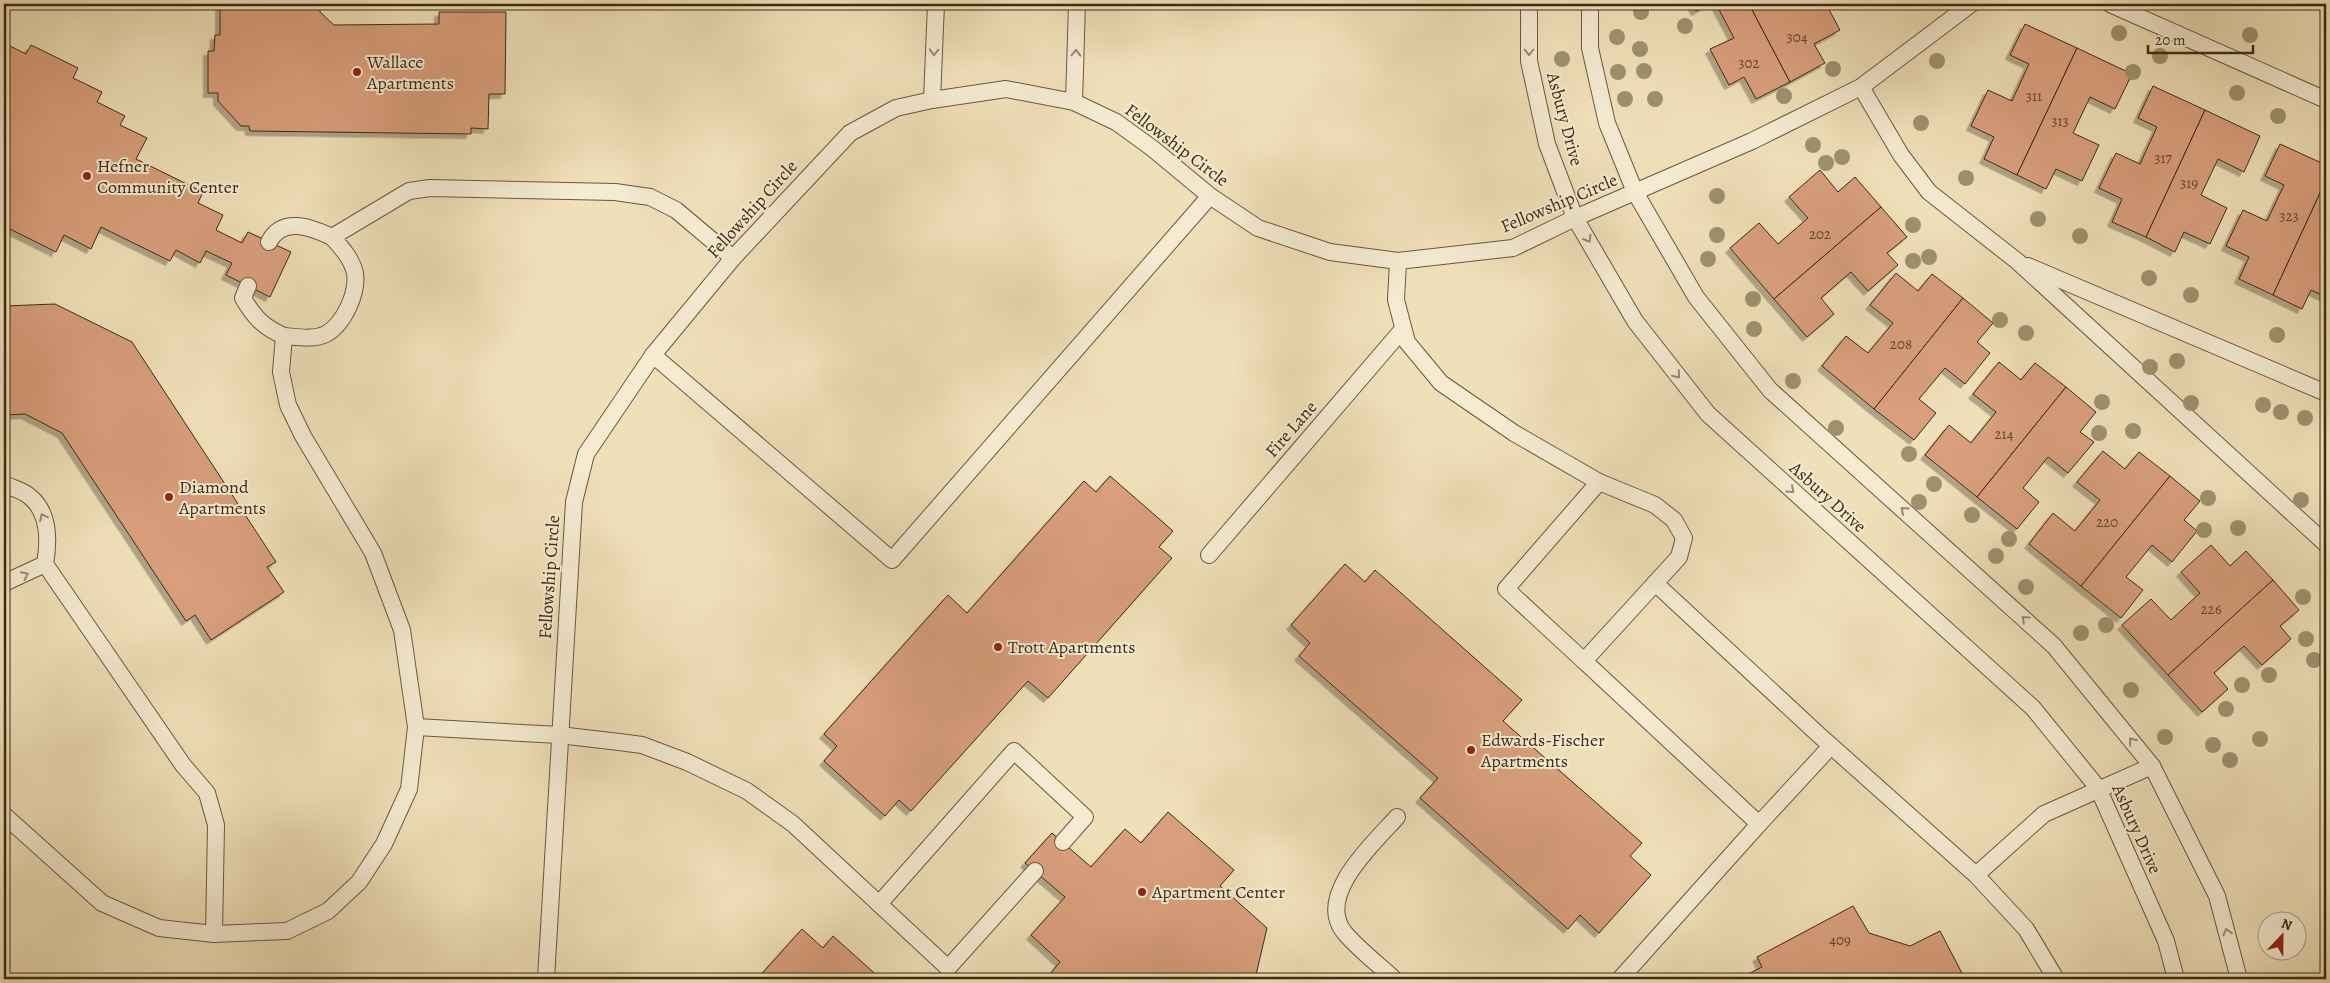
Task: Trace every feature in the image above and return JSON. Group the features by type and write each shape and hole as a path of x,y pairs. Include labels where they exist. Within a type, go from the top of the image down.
{"lane":[{"path":"932,100 936,4"},
{"path":"1074,102 1077,4"},
{"name":"Asbury Drive","path":"1529,4 1529,61 1548,144 1575,218 1636,322 1708,414 2033,708 2098,788 2166,941 2176,979"},
{"path":"1590,4 1590,48 1607,123 1635,192 1696,297 1770,390 2054,646 2152,766 2217,896 2239,979"},
{"name":"Fellowship Circle","path":"546,979 574,502 586,454 653,355 734,258 850,132 896,108 932,100 1006,89 1074,102 1123,127 1152,148 1210,196 1258,228 1330,252 1398,261 1513,248 1575,218 1752,141 1861,87 1971,4"},
{"path":"2110,4 2326,100"},
{"path":"1861,87 1901,156 1929,192 2017,261 2326,544"},
{"path":"332,237 409,191 430,188 615,192 650,197 676,210 734,258"},
{"path":"653,355 892,560 1210,196"},
{"path":"248,286 243,298 254,317 267,328 284,336 305,338 325,334 338,323 349,306 355,273 346,253 332,237 317,230 286,227 274,232 269,242"},
{"path":"1398,261 1396,300 1407,342 1441,383 1514,433 1599,482 1655,505 1674,520 1684,538 1679,556 1584,661"},
{"path":"2017,261 2326,393"},
{"name":"Fire Lane","path":"1208,555 1403,329"},
{"path":"4,815 102,903 159,928 214,934 287,931 328,911 359,882 384,844 409,789 416,727 402,630 373,553 303,436 288,406 281,372 284,336"},
{"path":"1599,482 1506,590 1760,824"},
{"path":"4,484 30,496 45,518 49,542 45,564 183,765 207,793 216,825 214,934"},
{"path":"4,583 45,564"},
{"path":"1655,583 1831,746 1976,875 2026,929 2056,979"},
{"path":"416,727 559,735 642,746 687,762 747,791 793,824 948,968 1035,871"},
{"path":"1620,979 1831,746"},
{"path":"879,904 1014,751 1085,817 1062,842"},
{"path":"1976,875 2044,814 2098,788 2152,766"},
{"path":"1394,979 1343,931 1336,910 1346,875 1397,817"}],"building":[{"name":"Wallace Apartments","path":"220,4 320,4 320,12 334,25 439,24 439,12 506,12 505,94 489,94 488,129 471,128 471,134 250,131 249,126 241,126 218,101 218,93 208,93 208,51 214,51 215,35 220,35"},
{"path":"1692,4 1709,4 1696,11"},
{"path":"1716,4 1749,4 1790,82 1756,99 1744,77 1729,85 1710,49 1734,38"},
{"path":"1749,4 1793,4 1795,8 1803,4 1826,4 1840,30 1814,44 1825,63 1790,82"},
{"path":"2025,24 2077,48 2017,175 1984,159 1994,137 1971,126 1988,90 2012,101 2029,64 2010,55"},
{"name":"Hefner Community Center","path":"4,43 26,54 31,45 78,68 73,78 102,92 97,102 125,116 120,125 147,138 136,159 203,192 198,203 223,215 216,230 242,243 248,232 291,252 270,297 226,275 232,263 206,251 200,263 176,250 170,261 101,227 91,249 64,235 56,252 4,226"},
{"path":"2077,48 2132,74 2115,109 2090,97 2073,133 2099,145 2082,181 2056,169 2046,189 2017,175"},
{"path":"2153,86 2205,110 2146,237 2112,222 2122,199 2099,188 2116,153 2140,164 2157,127 2138,118"},
{"path":"2205,110 2260,136 2244,172 2218,159 2201,195 2227,208 2210,244 2184,232 2175,252 2146,237"},
{"path":"2280,144 2326,165 2326,180 2273,295 2239,279 2249,257 2226,246 2243,210 2267,221 2284,185 2265,176"},
{"path":"1820,170 1838,192 1855,177 1881,207 1774,299 1730,248 1759,223 1778,244 1808,218 1789,197"},
{"path":"2326,180 2326,297 2311,290 2302,309 2273,295"},
{"path":"1881,207 1907,237 1887,253 1898,265 1868,291 1851,272 1821,298 1834,314 1807,337 1774,299"},
{"path":"1896,273 1918,291 1932,274 1963,298 1874,409 1822,366 1846,336 1868,353 1893,323 1870,305"},
{"path":"1963,298 1993,323 1977,342 1990,353 1965,384 1945,368 1919,399 1936,413 1914,440 1874,409"},
{"name":"Diamond Apartments","path":"55,304 132,342 276,562 267,567 284,592 211,640 195,615 186,621 62,433 25,414 4,415 4,306"},
{"path":"1999,362 2021,380 2035,363 2066,387 1977,497 1925,455 1949,425 1971,443 1996,412 1973,394"},
{"path":"2066,387 2096,412 2080,432 2094,442 2068,473 2048,457 2023,488 2039,502 2017,529 1977,497"},
{"path":"2103,451 2125,469 2139,452 2170,476 2081,586 2029,544 2053,513 2075,531 2100,500 2077,482"},
{"name":"Trott Apartments","path":"1110,476 1173,531 1159,547 1172,558 1048,698 1028,681 911,811 899,800 885,816 824,761 837,746 824,734 948,595 967,613 1084,481 1096,492"},
{"path":"2170,476 2200,501 2184,520 2197,531 2172,562 2152,545 2126,577 2143,590 2121,618 2081,586"},
{"path":"2211,545 2230,566 2246,551 2273,580 2168,675 2122,625 2151,599 2171,620 2200,593 2181,572"},
{"name":"Edwards-Fischer Apartments","path":"1345,564 1365,582 1375,570 1522,700 1503,721 1642,843 1630,856 1651,875 1599,933 1580,915 1568,929 1420,798 1438,778 1299,656 1310,643 1291,625"},
{"path":"2273,580 2299,610 2280,626 2291,639 2262,665 2244,646 2214,673 2228,689 2202,712 2168,675"},
{"name":"Apartment Center","path":"1168,812 1234,870 1220,886 1267,928 1255,979 1056,979 1050,974 1060,962 1031,935 1065,897 1025,863 1052,833 1091,867 1125,829 1141,843"},
{"path":"1853,906 1869,933 1910,946 1940,931 1965,979 1738,979 1762,967 1757,957"},
{"path":"802,929 823,948 833,936 881,979 757,979"}],"place":[{"name":"Wallace Apartments","path":"357,72"},
{"name":"Hefner Community Center","path":"87,176"},
{"name":"Diamond Apartments","path":"169,497"},
{"name":"Trott Apartments","path":"998,647"},
{"name":"Edwards-Fischer Apartments","path":"1471,750"},
{"name":"Apartment Center","path":"1142,892"}]}
